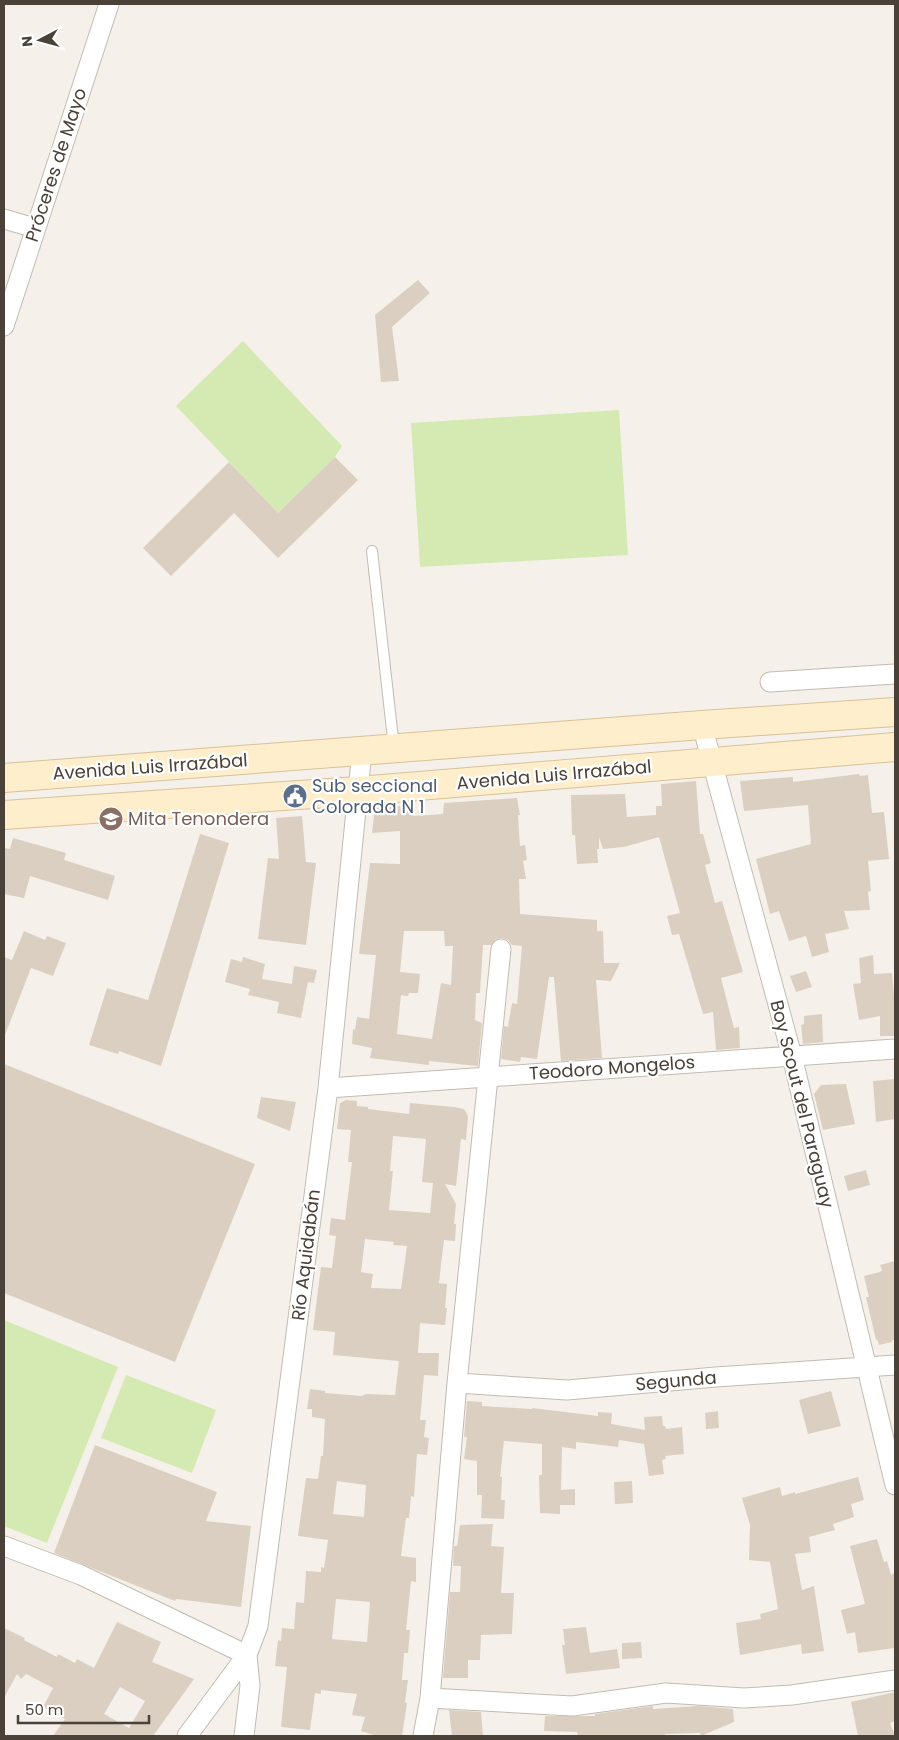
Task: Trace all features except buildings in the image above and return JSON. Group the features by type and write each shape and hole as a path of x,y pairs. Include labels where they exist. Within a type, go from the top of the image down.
{"main road":[{"name":"Avenida Luis Irrazábal","path":"4,778 895,712"},
{"name":"Avenida Luis Irrazábal","path":"4,815 358,791 895,747"}],"street":[{"name":"Próceres de Mayo","path":"4,326 109,4"},
{"path":"4,219 35,228"},
{"path":"770,682 895,674"},
{"name":"Boy Scout del Paraguay","path":"702,725 710,762 792,1056 895,1485"},
{"name":"Río Aquidabán","path":"187,1736 247,1655 258,1626 328,1088 362,751"},
{"path":"423,1736 430,1698 457,1383 501,949"},
{"name":"Teodoro Mongelos","path":"328,1088 895,1049"},
{"name":"Segunda","path":"457,1383 567,1390 716,1377 895,1365"},
{"path":"4,1546 81,1576 247,1655 250,1686 244,1736"},
{"path":"430,1698 572,1706 666,1693 744,1698 792,1695 895,1680"}],"lane":[{"path":"372,551 394,749"}],"green space":[{"path":"243,341 342,446 335,457 278,513 176,406"},
{"path":"619,410 628,555 420,567 411,423"},
{"path":"4,1320 118,1367 47,1543 4,1526"},
{"path":"126,1375 216,1410 192,1473 101,1438"}],"place":[{"name":"Sub seccional Colorada N 1","path":"295,796"},
{"name":"Mita Tenondera","path":"111,819"}]}
